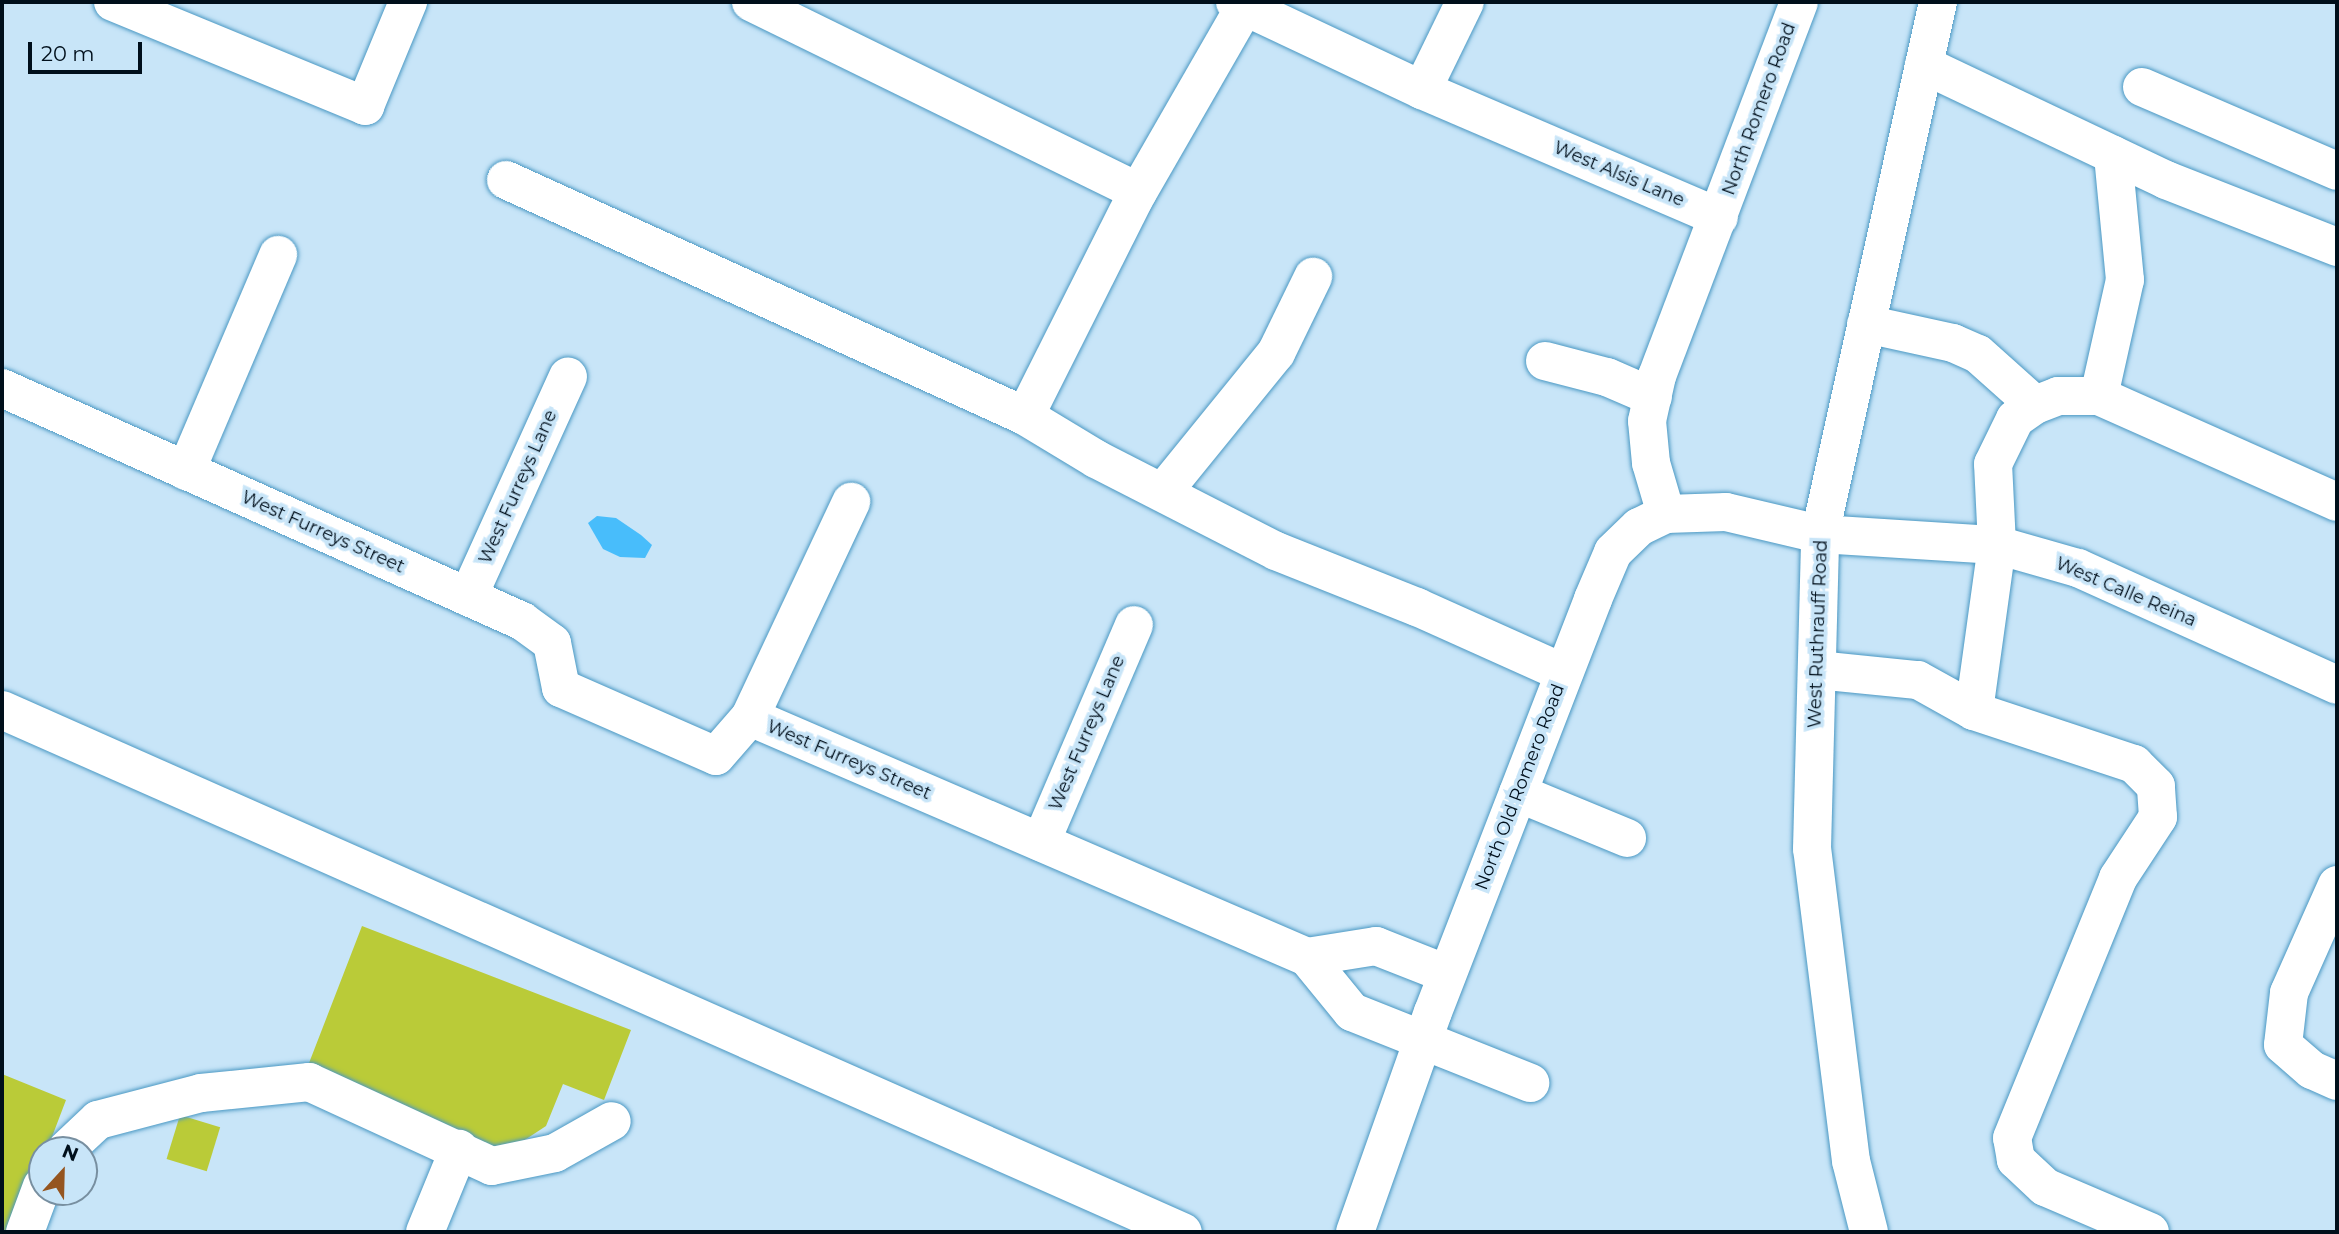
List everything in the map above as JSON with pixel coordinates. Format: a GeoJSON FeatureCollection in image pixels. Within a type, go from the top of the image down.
{"type":"FeatureCollection","features":[{"type":"Feature","properties":{"kind":"street"},"geometry":{"type":"LineString","coordinates":[[114,2],[365,106],[408,2]]}},
{"type":"Feature","properties":{"kind":"street"},"geometry":{"type":"LineString","coordinates":[[751,2],[1138,192]]}},
{"type":"Feature","properties":{"kind":"street"},"geometry":{"type":"LineString","coordinates":[[1422,90],[1465,2]]}},
{"type":"Feature","properties":{"kind":"street","name":"North Romero Road"},"geometry":{"type":"LineString","coordinates":[[1719,217],[1799,2]]}},
{"type":"Feature","properties":{"kind":"street","name":"West Ruthrauff Road"},"geometry":{"type":"LineString","coordinates":[[1869,1232],[1851,1161],[1812,849],[1821,534],[1938,2]]}},
{"type":"Feature","properties":{"kind":"street"},"geometry":{"type":"LineString","coordinates":[[1025,416],[1138,192],[1240,4]]}},
{"type":"Feature","properties":{"kind":"street","name":"West Alsis Lane"},"geometry":{"type":"LineString","coordinates":[[1240,4],[1422,90],[1719,217]]}},
{"type":"Feature","properties":{"kind":"street"},"geometry":{"type":"LineString","coordinates":[[1924,65],[2113,155],[2337,247]]}},
{"type":"Feature","properties":{"kind":"street"},"geometry":{"type":"LineString","coordinates":[[2142,87],[2337,171]]}},
{"type":"Feature","properties":{"kind":"street"},"geometry":{"type":"LineString","coordinates":[[2099,396],[2125,281],[2113,155]]}},
{"type":"Feature","properties":{"kind":"street"},"geometry":{"type":"LineString","coordinates":[[506,180],[1025,416],[1276,551],[1417,607],[1564,673]]}},
{"type":"Feature","properties":{"kind":"street"},"geometry":{"type":"LineString","coordinates":[[1665,514],[1651,463],[1647,421],[1653,397],[1719,217]]}},
{"type":"Feature","properties":{"kind":"street"},"geometry":{"type":"LineString","coordinates":[[186,471],[278,255]]}},
{"type":"Feature","properties":{"kind":"street"},"geometry":{"type":"LineString","coordinates":[[1163,492],[1276,353],[1313,277]]}},
{"type":"Feature","properties":{"kind":"street"},"geometry":{"type":"LineString","coordinates":[[1866,324],[1953,343],[1978,354],[2035,405]]}},
{"type":"Feature","properties":{"kind":"street"},"geometry":{"type":"LineString","coordinates":[[1545,361],[1607,377],[1653,397]]}},
{"type":"Feature","properties":{"kind":"street","name":"West Furreys Lane"},"geometry":{"type":"LineString","coordinates":[[468,597],[568,377]]}},
{"type":"Feature","properties":{"kind":"street","name":"West Furreys Street"},"geometry":{"type":"LineString","coordinates":[[2,388],[522,621],[552,643],[561,688],[716,756],[750,717],[1307,957]]}},
{"type":"Feature","properties":{"kind":"street"},"geometry":{"type":"LineString","coordinates":[[1974,711],[1997,545],[1993,464],[2015,419],[2035,405],[2058,396],[2099,396],[2337,502]]}},
{"type":"Feature","properties":{"kind":"street"},"geometry":{"type":"LineString","coordinates":[[750,717],[850,502]]}},
{"type":"Feature","properties":{"kind":"street","name":"North Old Romero Road"},"geometry":{"type":"LineString","coordinates":[[1355,1232],[1447,974],[1613,552],[1639,527],[1665,514],[1726,512],[1821,534]]}},
{"type":"Feature","properties":{"kind":"street","name":"West Calle Reina"},"geometry":{"type":"LineString","coordinates":[[1821,534],[1997,545],[2078,568],[2337,685]]}},
{"type":"Feature","properties":{"kind":"street","name":"West Furreys Lane"},"geometry":{"type":"LineString","coordinates":[[1041,842],[1134,625]]}},
{"type":"Feature","properties":{"kind":"street"},"geometry":{"type":"LineString","coordinates":[[1817,670],[1918,680],[1974,711],[2134,764],[2156,786],[2158,817],[2118,878],[2012,1138],[2016,1160],[2045,1187],[2150,1232]]}},
{"type":"Feature","properties":{"kind":"street"},"geometry":{"type":"LineString","coordinates":[[2,710],[1183,1232]]}},
{"type":"Feature","properties":{"kind":"street"},"geometry":{"type":"LineString","coordinates":[[1518,793],[1627,838]]}},
{"type":"Feature","properties":{"kind":"street"},"geometry":{"type":"LineString","coordinates":[[2337,885],[2289,993],[2283,1045],[2312,1070],[2337,1081]]}},
{"type":"Feature","properties":{"kind":"street"},"geometry":{"type":"LineString","coordinates":[[1307,957],[1376,946],[1447,974]]}},
{"type":"Feature","properties":{"kind":"street"},"geometry":{"type":"LineString","coordinates":[[1307,957],[1352,1012],[1423,1038],[1530,1083]]}},
{"type":"Feature","properties":{"kind":"street"},"geometry":{"type":"LineString","coordinates":[[80,1136],[98,1119],[201,1093],[309,1082],[492,1166],[555,1153],[612,1121]]}},
{"type":"Feature","properties":{"kind":"street"},"geometry":{"type":"LineString","coordinates":[[425,1232],[459,1149]]}},
{"type":"Feature","properties":{"kind":"street"},"geometry":{"type":"LineString","coordinates":[[25,1232],[35,1206]]}},
{"type":"Feature","properties":{"kind":"green space"},"geometry":{"type":"Polygon","coordinates":[[[362,926],[631,1030],[604,1100],[563,1084],[546,1126],[505,1153],[304,1076],[362,926]]]}},
{"type":"Feature","properties":{"kind":"green space"},"geometry":{"type":"Polygon","coordinates":[[[2,1074],[66,1100],[52,1136],[28,1136],[28,1200],[16,1232],[2,1232],[2,1074]]]}},
{"type":"Feature","properties":{"kind":"green space"},"geometry":{"type":"Polygon","coordinates":[[[180,1115],[220,1127],[207,1171],[167,1159],[180,1115]]]}},
{"type":"Feature","properties":{"kind":"water"},"geometry":{"type":"Polygon","coordinates":[[[597,516],[616,518],[641,535],[652,545],[645,558],[620,557],[603,549],[588,523],[597,516]]]}}]}
